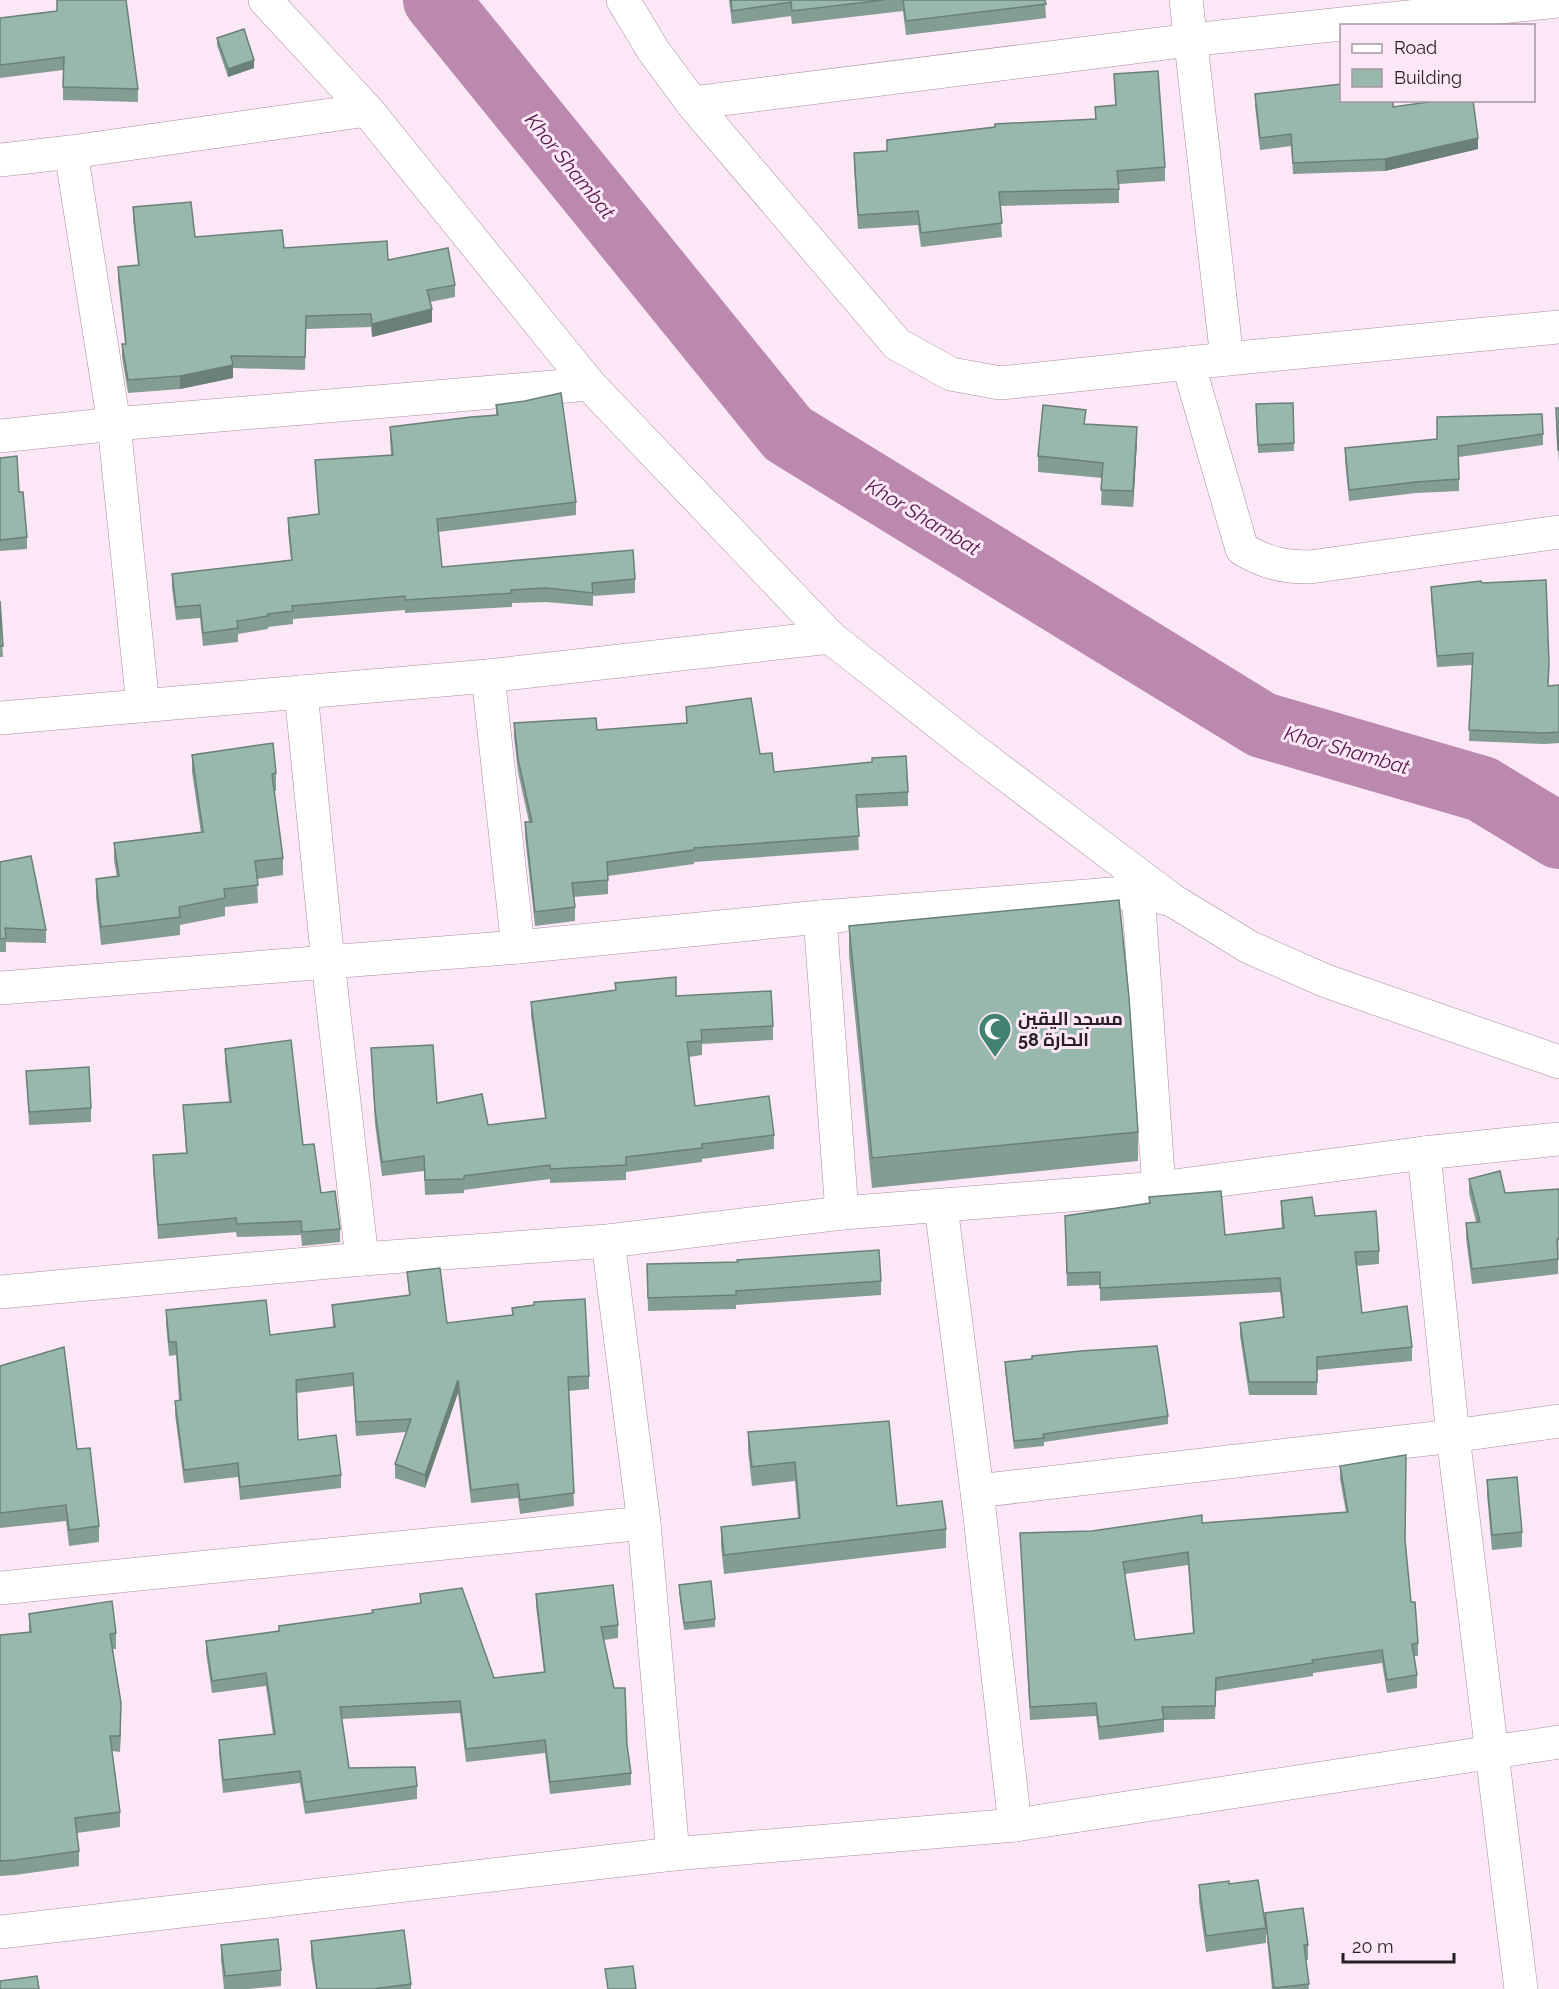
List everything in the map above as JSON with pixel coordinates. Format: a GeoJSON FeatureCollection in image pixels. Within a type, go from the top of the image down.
{"type":"FeatureCollection","features":[{"type":"Feature","properties":{"kind":"street"},"geometry":{"type":"LineString","coordinates":[[265,0],[367,110],[589,384],[830,637],[976,753],[1173,900],[1249,947],[1326,981],[1559,1062]]}},
{"type":"Feature","properties":{"kind":"street"},"geometry":{"type":"LineString","coordinates":[[623,0],[652,50],[692,103],[897,344],[951,374],[1000,383],[1559,327]]}},
{"type":"Feature","properties":{"kind":"street"},"geometry":{"type":"LineString","coordinates":[[1186,0],[1227,359]]}},
{"type":"Feature","properties":{"kind":"street"},"geometry":{"type":"LineString","coordinates":[[1341,24],[1559,1]]}},
{"type":"Feature","properties":{"kind":"street"},"geometry":{"type":"LineString","coordinates":[[692,103],[1190,40],[1340,24]]}},
{"type":"Feature","properties":{"kind":"street"},"geometry":{"type":"LineString","coordinates":[[0,160],[367,110]]}},
{"type":"Feature","properties":{"kind":"street"},"geometry":{"type":"LineString","coordinates":[[71,152],[114,424],[143,706]]}},
{"type":"Feature","properties":{"kind":"street"},"geometry":{"type":"LineString","coordinates":[[1188,363],[1242,549],[1258,559],[1287,567],[1310,567],[1559,532]]}},
{"type":"Feature","properties":{"kind":"street"},"geometry":{"type":"LineString","coordinates":[[0,436],[114,424],[589,384]]}},
{"type":"Feature","properties":{"kind":"street"},"geometry":{"type":"LineString","coordinates":[[0,718],[488,676],[830,637]]}},
{"type":"Feature","properties":{"kind":"street"},"geometry":{"type":"LineString","coordinates":[[488,676],[518,946]]}},
{"type":"Feature","properties":{"kind":"street"},"geometry":{"type":"LineString","coordinates":[[301,692],[328,963],[362,1259]]}},
{"type":"Feature","properties":{"kind":"street"},"geometry":{"type":"LineString","coordinates":[[0,988],[328,963],[820,917],[1138,892],[1173,900]]}},
{"type":"Feature","properties":{"kind":"street"},"geometry":{"type":"LineString","coordinates":[[1138,892],[1159,1188]]}},
{"type":"Feature","properties":{"kind":"street"},"geometry":{"type":"LineString","coordinates":[[820,917],[842,1213]]}},
{"type":"Feature","properties":{"kind":"street"},"geometry":{"type":"LineString","coordinates":[[0,1292],[362,1259],[608,1241],[842,1213],[1159,1188],[1424,1153],[1559,1139]]}},
{"type":"Feature","properties":{"kind":"street"},"geometry":{"type":"LineString","coordinates":[[1424,1153],[1453,1436],[1521,1989]]}},
{"type":"Feature","properties":{"kind":"street"},"geometry":{"type":"LineString","coordinates":[[941,1206],[977,1491],[1015,1825]]}},
{"type":"Feature","properties":{"kind":"street"},"geometry":{"type":"LineString","coordinates":[[608,1241],[644,1523],[673,1854]]}},
{"type":"Feature","properties":{"kind":"street"},"geometry":{"type":"LineString","coordinates":[[977,1491],[1453,1436],[1559,1421]]}},
{"type":"Feature","properties":{"kind":"street"},"geometry":{"type":"LineString","coordinates":[[0,1588],[644,1523]]}},
{"type":"Feature","properties":{"kind":"street"},"geometry":{"type":"LineString","coordinates":[[0,1932],[673,1854],[1015,1825],[1559,1742]]}},
{"type":"Feature","properties":{"kind":"building"},"geometry":{"type":"Polygon","coordinates":[[[57,0],[126,0],[138,89],[63,87],[64,57],[0,65],[0,18],[57,11],[57,0]]]}},
{"type":"Feature","properties":{"kind":"building"},"geometry":{"type":"Polygon","coordinates":[[[731,0],[884,0],[792,11],[791,2],[732,11],[731,0]]]}},
{"type":"Feature","properties":{"kind":"building"},"geometry":{"type":"Polygon","coordinates":[[[903,0],[1045,0],[1046,4],[906,21],[903,0]]]}},
{"type":"Feature","properties":{"kind":"building"},"geometry":{"type":"Polygon","coordinates":[[[244,29],[254,60],[228,69],[217,38],[244,29]]]}},
{"type":"Feature","properties":{"kind":"building"},"geometry":{"type":"Polygon","coordinates":[[[1158,71],[1165,167],[1117,171],[1119,189],[999,192],[1002,223],[921,233],[918,211],[858,215],[854,153],[887,151],[887,140],[995,127],[995,124],[1096,119],[1095,107],[1116,105],[1114,74],[1158,71]]]}},
{"type":"Feature","properties":{"kind":"building"},"geometry":{"type":"Polygon","coordinates":[[[1340,84],[1340,102],[1393,102],[1393,107],[1429,102],[1473,102],[1478,138],[1385,159],[1293,163],[1291,134],[1260,138],[1255,94],[1340,84]]]}},
{"type":"Feature","properties":{"kind":"building"},"geometry":{"type":"Polygon","coordinates":[[[191,202],[195,237],[282,230],[284,248],[387,241],[388,260],[448,248],[455,285],[427,290],[432,309],[372,324],[371,314],[306,316],[305,357],[231,356],[233,365],[180,376],[128,380],[122,344],[126,344],[118,267],[139,265],[133,207],[191,202]]]}},
{"type":"Feature","properties":{"kind":"building"},"geometry":{"type":"Polygon","coordinates":[[[561,393],[576,502],[437,519],[442,567],[633,550],[635,579],[592,583],[593,593],[546,588],[511,590],[512,593],[405,600],[405,596],[292,606],[293,611],[237,621],[238,628],[203,633],[200,605],[176,607],[172,574],[292,560],[288,518],[319,514],[315,460],[393,455],[390,427],[498,415],[496,405],[561,393]]]}},
{"type":"Feature","properties":{"kind":"building"},"geometry":{"type":"Polygon","coordinates":[[[1293,403],[1294,443],[1258,445],[1256,404],[1293,403]]]}},
{"type":"Feature","properties":{"kind":"building"},"geometry":{"type":"Polygon","coordinates":[[[1043,405],[1086,410],[1084,424],[1137,427],[1133,491],[1101,490],[1103,463],[1038,456],[1043,405]]]}},
{"type":"Feature","properties":{"kind":"building"},"geometry":{"type":"Polygon","coordinates":[[[1556,408],[1559,408],[1559,450],[1558,450],[1556,408]]]}},
{"type":"Feature","properties":{"kind":"building"},"geometry":{"type":"Polygon","coordinates":[[[1542,414],[1543,434],[1458,446],[1459,479],[1349,490],[1345,448],[1437,439],[1437,417],[1542,414]]]}},
{"type":"Feature","properties":{"kind":"building"},"geometry":{"type":"Polygon","coordinates":[[[17,456],[19,492],[23,492],[27,537],[0,540],[0,458],[17,456]]]}},
{"type":"Feature","properties":{"kind":"building"},"geometry":{"type":"Polygon","coordinates":[[[1546,580],[1548,686],[1559,685],[1559,732],[1469,730],[1473,653],[1437,656],[1431,587],[1481,581],[1482,583],[1546,580]]]}},
{"type":"Feature","properties":{"kind":"building"},"geometry":{"type":"Polygon","coordinates":[[[0,601],[3,646],[0,646],[0,601]]]}},
{"type":"Feature","properties":{"kind":"building"},"geometry":{"type":"Polygon","coordinates":[[[751,698],[760,754],[772,753],[774,772],[872,762],[872,758],[906,756],[908,792],[856,795],[859,836],[694,848],[694,850],[607,862],[608,880],[572,883],[575,907],[535,912],[525,822],[532,822],[518,759],[514,723],[596,718],[597,730],[687,723],[686,707],[751,698]]]}},
{"type":"Feature","properties":{"kind":"building"},"geometry":{"type":"Polygon","coordinates":[[[273,743],[276,773],[272,774],[283,858],[255,861],[258,885],[224,889],[225,898],[179,907],[180,917],[101,927],[96,879],[119,876],[114,843],[203,832],[192,755],[273,743]]]}},
{"type":"Feature","properties":{"kind":"building"},"geometry":{"type":"Polygon","coordinates":[[[31,856],[46,930],[5,928],[6,938],[0,939],[0,862],[31,856]]]}},
{"type":"Feature","properties":{"kind":"building","name":"مسجد اليقين الحارة 58"},"geometry":{"type":"Polygon","coordinates":[[[1119,900],[1129,997],[1138,1132],[872,1158],[849,926],[1119,900]]]}},
{"type":"Feature","properties":{"kind":"building"},"geometry":{"type":"Polygon","coordinates":[[[676,977],[676,996],[771,991],[773,1026],[701,1030],[702,1041],[687,1042],[695,1106],[769,1096],[774,1135],[702,1144],[702,1148],[626,1157],[626,1165],[550,1169],[550,1165],[464,1176],[464,1179],[425,1180],[424,1156],[382,1162],[375,1110],[371,1048],[433,1045],[437,1103],[482,1094],[488,1125],[546,1118],[531,1002],[616,990],[615,983],[676,977]]]}},
{"type":"Feature","properties":{"kind":"building"},"geometry":{"type":"Polygon","coordinates":[[[291,1040],[303,1145],[314,1144],[321,1193],[335,1191],[340,1229],[302,1232],[301,1221],[237,1224],[236,1218],[158,1225],[153,1155],[187,1153],[183,1105],[231,1102],[225,1049],[291,1040]]]}},
{"type":"Feature","properties":{"kind":"building"},"geometry":{"type":"Polygon","coordinates":[[[89,1067],[91,1108],[29,1112],[26,1071],[89,1067]]]}},
{"type":"Feature","properties":{"kind":"building"},"geometry":{"type":"Polygon","coordinates":[[[1500,1171],[1505,1193],[1559,1189],[1558,1259],[1472,1269],[1466,1223],[1480,1222],[1469,1179],[1500,1171]]]}},
{"type":"Feature","properties":{"kind":"building"},"geometry":{"type":"Polygon","coordinates":[[[1221,1191],[1225,1235],[1284,1228],[1281,1201],[1312,1197],[1315,1216],[1376,1211],[1379,1251],[1355,1252],[1362,1313],[1407,1306],[1412,1347],[1317,1357],[1317,1382],[1249,1382],[1240,1323],[1284,1317],[1280,1278],[1100,1288],[1100,1272],[1067,1273],[1065,1216],[1150,1203],[1149,1197],[1221,1191]]]}},
{"type":"Feature","properties":{"kind":"building"},"geometry":{"type":"Polygon","coordinates":[[[879,1250],[881,1281],[736,1291],[736,1295],[648,1298],[647,1264],[738,1262],[737,1260],[879,1250]]]}},
{"type":"Feature","properties":{"kind":"building"},"geometry":{"type":"Polygon","coordinates":[[[440,1268],[447,1323],[513,1315],[512,1308],[534,1305],[534,1302],[585,1299],[589,1376],[568,1377],[574,1493],[520,1500],[518,1484],[471,1490],[458,1380],[425,1475],[395,1464],[411,1419],[356,1422],[353,1373],[296,1380],[298,1440],[336,1435],[341,1475],[240,1487],[238,1463],[184,1470],[175,1401],[181,1400],[176,1342],[169,1342],[166,1310],[266,1300],[270,1335],[335,1327],[332,1305],[410,1295],[407,1272],[440,1268]]]}},
{"type":"Feature","properties":{"kind":"building"},"geometry":{"type":"Polygon","coordinates":[[[1157,1346],[1168,1416],[1043,1434],[1044,1438],[1014,1441],[1005,1362],[1032,1359],[1032,1356],[1157,1346]]]}},
{"type":"Feature","properties":{"kind":"building"},"geometry":{"type":"Polygon","coordinates":[[[64,1347],[77,1449],[90,1448],[99,1526],[69,1530],[66,1505],[0,1513],[0,1366],[64,1347]]]}},
{"type":"Feature","properties":{"kind":"building"},"geometry":{"type":"Polygon","coordinates":[[[889,1421],[897,1506],[942,1501],[946,1529],[724,1555],[721,1527],[800,1518],[795,1462],[752,1467],[748,1432],[889,1421]]]}},
{"type":"Feature","properties":{"kind":"building"},"geometry":{"type":"Polygon","coordinates":[[[1406,1455],[1405,1540],[1411,1602],[1415,1602],[1418,1643],[1412,1644],[1417,1675],[1387,1680],[1382,1650],[1216,1678],[1215,1706],[1162,1707],[1164,1719],[1099,1727],[1096,1703],[1030,1707],[1020,1533],[1092,1531],[1202,1515],[1202,1523],[1348,1512],[1340,1466],[1406,1455]],[[1188,1552],[1123,1562],[1135,1640],[1194,1633],[1188,1552]]]}},
{"type":"Feature","properties":{"kind":"building"},"geometry":{"type":"Polygon","coordinates":[[[1517,1477],[1522,1532],[1492,1535],[1487,1480],[1517,1477]]]}},
{"type":"Feature","properties":{"kind":"building"},"geometry":{"type":"Polygon","coordinates":[[[711,1581],[715,1619],[684,1623],[679,1585],[711,1581]]]}},
{"type":"Feature","properties":{"kind":"building"},"geometry":{"type":"Polygon","coordinates":[[[613,1585],[618,1625],[601,1627],[614,1688],[625,1688],[627,1745],[631,1773],[550,1782],[545,1740],[466,1749],[460,1701],[340,1707],[349,1768],[415,1767],[417,1786],[305,1802],[300,1771],[223,1780],[219,1740],[275,1734],[266,1673],[212,1681],[206,1641],[279,1631],[279,1626],[373,1613],[372,1610],[421,1603],[420,1594],[462,1588],[494,1678],[545,1672],[536,1594],[613,1585]]]}},
{"type":"Feature","properties":{"kind":"building"},"geometry":{"type":"Polygon","coordinates":[[[112,1601],[116,1633],[110,1634],[121,1703],[120,1736],[110,1736],[120,1812],[75,1818],[79,1851],[0,1861],[0,1635],[31,1632],[29,1614],[112,1601]]]}},
{"type":"Feature","properties":{"kind":"building"},"geometry":{"type":"Polygon","coordinates":[[[1258,1880],[1266,1928],[1206,1936],[1199,1885],[1258,1880]]]}},
{"type":"Feature","properties":{"kind":"building"},"geometry":{"type":"Polygon","coordinates":[[[1303,1908],[1308,1945],[1304,1945],[1309,1984],[1274,1988],[1265,1913],[1303,1908]]]}},
{"type":"Feature","properties":{"kind":"building"},"geometry":{"type":"Polygon","coordinates":[[[404,1930],[411,1984],[373,1989],[317,1989],[311,1941],[404,1930]]]}},
{"type":"Feature","properties":{"kind":"building"},"geometry":{"type":"Polygon","coordinates":[[[278,1939],[281,1970],[225,1976],[221,1945],[278,1939]]]}},
{"type":"Feature","properties":{"kind":"building"},"geometry":{"type":"Polygon","coordinates":[[[633,1966],[636,1989],[608,1989],[605,1969],[633,1966]]]}},
{"type":"Feature","properties":{"kind":"building"},"geometry":{"type":"Polygon","coordinates":[[[37,1976],[39,1989],[0,1989],[0,1981],[37,1976]]]}},
{"type":"Feature","properties":{"kind":"waterway","name":"Khor Shambat"},"geometry":{"type":"LineString","coordinates":[[436,0],[788,434],[1262,725],[1482,789],[1559,836]]}},
{"type":"Feature","properties":{"kind":"place","name":"مسجد اليقين الحارة 58"},"geometry":{"type":"Point","coordinates":[995,1058]}}]}
